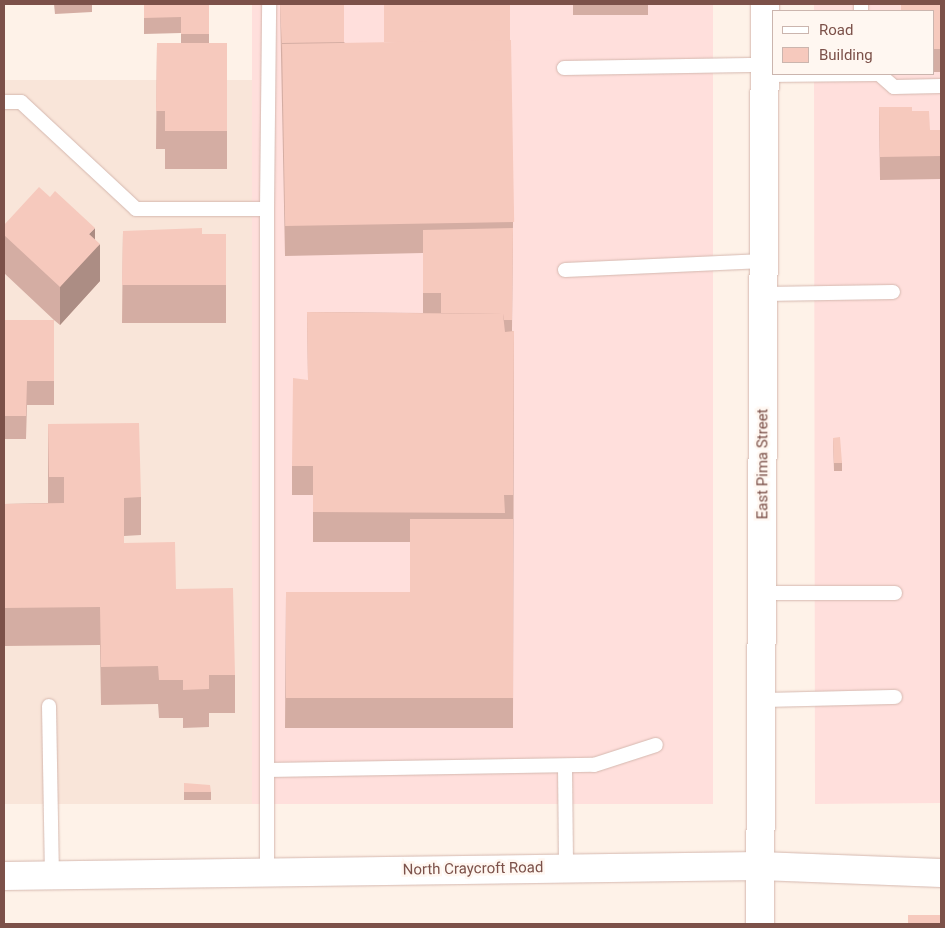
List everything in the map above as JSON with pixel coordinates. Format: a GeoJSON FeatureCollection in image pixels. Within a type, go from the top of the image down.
{"type":"FeatureCollection","features":[{"type":"Feature","properties":{"kind":"main road","name":"East Pima Street"},"geometry":{"type":"LineString","coordinates":[[760,924],[765,4]]}},
{"type":"Feature","properties":{"kind":"main road","name":"North Craycroft Road"},"geometry":{"type":"LineString","coordinates":[[4,876],[760,866],[941,873]]}},
{"type":"Feature","properties":{"kind":"lane"},"geometry":{"type":"LineString","coordinates":[[267,872],[267,209],[269,4]]}},
{"type":"Feature","properties":{"kind":"lane"},"geometry":{"type":"LineString","coordinates":[[564,68],[772,70]]}},
{"type":"Feature","properties":{"kind":"lane"},"geometry":{"type":"LineString","coordinates":[[880,75],[894,87],[941,86]]}},
{"type":"Feature","properties":{"kind":"lane"},"geometry":{"type":"LineString","coordinates":[[4,102],[20,102],[136,209],[267,209]]}},
{"type":"Feature","properties":{"kind":"lane"},"geometry":{"type":"LineString","coordinates":[[565,270],[764,262]]}},
{"type":"Feature","properties":{"kind":"lane"},"geometry":{"type":"LineString","coordinates":[[764,294],[893,292]]}},
{"type":"Feature","properties":{"kind":"lane"},"geometry":{"type":"LineString","coordinates":[[762,594],[895,593]]}},
{"type":"Feature","properties":{"kind":"lane"},"geometry":{"type":"LineString","coordinates":[[761,700],[895,697]]}},
{"type":"Feature","properties":{"kind":"lane"},"geometry":{"type":"LineString","coordinates":[[49,706],[52,875]]}},
{"type":"Feature","properties":{"kind":"lane"},"geometry":{"type":"LineString","coordinates":[[267,770],[594,765],[656,745]]}},
{"type":"Feature","properties":{"kind":"lane"},"geometry":{"type":"LineString","coordinates":[[565,766],[566,868]]}},
{"type":"Feature","properties":{"kind":"shaded area"},"geometry":{"type":"Polygon","coordinates":[[[252,4],[713,4],[713,804],[252,804],[252,4]]]}},
{"type":"Feature","properties":{"kind":"shaded area"},"geometry":{"type":"Polygon","coordinates":[[[814,4],[941,4],[941,803],[815,804],[814,75],[935,75],[935,10],[814,10],[814,4]]]}},
{"type":"Feature","properties":{"kind":"shaded area"},"geometry":{"type":"Polygon","coordinates":[[[4,80],[252,80],[252,804],[4,804],[4,80]]]}},
{"type":"Feature","properties":{"kind":"building"},"geometry":{"type":"Polygon","coordinates":[[[144,4],[209,4],[209,34],[181,34],[181,17],[144,18],[144,4]]]}},
{"type":"Feature","properties":{"kind":"building"},"geometry":{"type":"Polygon","coordinates":[[[280,4],[344,4],[344,42],[282,43],[282,49],[280,4]]]}},
{"type":"Feature","properties":{"kind":"building"},"geometry":{"type":"Polygon","coordinates":[[[384,4],[510,4],[510,42],[384,42],[384,4]]]}},
{"type":"Feature","properties":{"kind":"building"},"geometry":{"type":"Polygon","coordinates":[[[901,4],[941,4],[941,49],[935,49],[935,10],[901,10],[901,4]]]}},
{"type":"Feature","properties":{"kind":"building"},"geometry":{"type":"Polygon","coordinates":[[[511,40],[514,222],[285,226],[282,44],[511,40]]]}},
{"type":"Feature","properties":{"kind":"building"},"geometry":{"type":"Polygon","coordinates":[[[157,43],[227,43],[227,131],[165,131],[165,111],[156,111],[157,43]]]}},
{"type":"Feature","properties":{"kind":"building"},"geometry":{"type":"Polygon","coordinates":[[[879,107],[912,107],[912,111],[929,111],[930,130],[941,130],[941,156],[880,157],[879,107]]]}},
{"type":"Feature","properties":{"kind":"building"},"geometry":{"type":"Polygon","coordinates":[[[39,187],[50,197],[55,191],[95,228],[89,234],[100,244],[60,287],[4,235],[4,225],[39,187]]]}},
{"type":"Feature","properties":{"kind":"building"},"geometry":{"type":"Polygon","coordinates":[[[202,228],[202,234],[226,234],[226,285],[122,285],[123,231],[202,228]]]}},
{"type":"Feature","properties":{"kind":"building"},"geometry":{"type":"Polygon","coordinates":[[[513,228],[512,320],[504,320],[503,314],[441,313],[441,293],[423,293],[423,230],[513,228]]]}},
{"type":"Feature","properties":{"kind":"building"},"geometry":{"type":"Polygon","coordinates":[[[307,312],[503,314],[505,332],[514,331],[513,495],[504,495],[505,513],[313,512],[313,466],[292,466],[293,378],[308,380],[307,312]]]}},
{"type":"Feature","properties":{"kind":"building"},"geometry":{"type":"Polygon","coordinates":[[[4,320],[54,320],[54,381],[27,381],[26,416],[4,416],[4,320]]]}},
{"type":"Feature","properties":{"kind":"building"},"geometry":{"type":"Polygon","coordinates":[[[139,423],[141,497],[124,498],[124,543],[175,542],[176,589],[233,588],[235,675],[209,675],[209,689],[183,690],[183,680],[159,680],[158,666],[101,667],[100,607],[4,608],[4,504],[64,503],[64,477],[49,477],[48,424],[139,423]]]}},
{"type":"Feature","properties":{"kind":"building"},"geometry":{"type":"Polygon","coordinates":[[[840,437],[842,463],[834,463],[833,438],[840,437]]]}},
{"type":"Feature","properties":{"kind":"building"},"geometry":{"type":"Polygon","coordinates":[[[410,519],[513,519],[513,592],[410,592],[410,519]]]}},
{"type":"Feature","properties":{"kind":"building"},"geometry":{"type":"Polygon","coordinates":[[[286,592],[513,592],[513,698],[286,698],[286,592]]]}},
{"type":"Feature","properties":{"kind":"building"},"geometry":{"type":"Polygon","coordinates":[[[184,783],[210,785],[211,792],[184,792],[184,783]]]}},
{"type":"Feature","properties":{"kind":"building"},"geometry":{"type":"Polygon","coordinates":[[[908,915],[941,915],[941,924],[908,924],[908,915]]]}}]}
